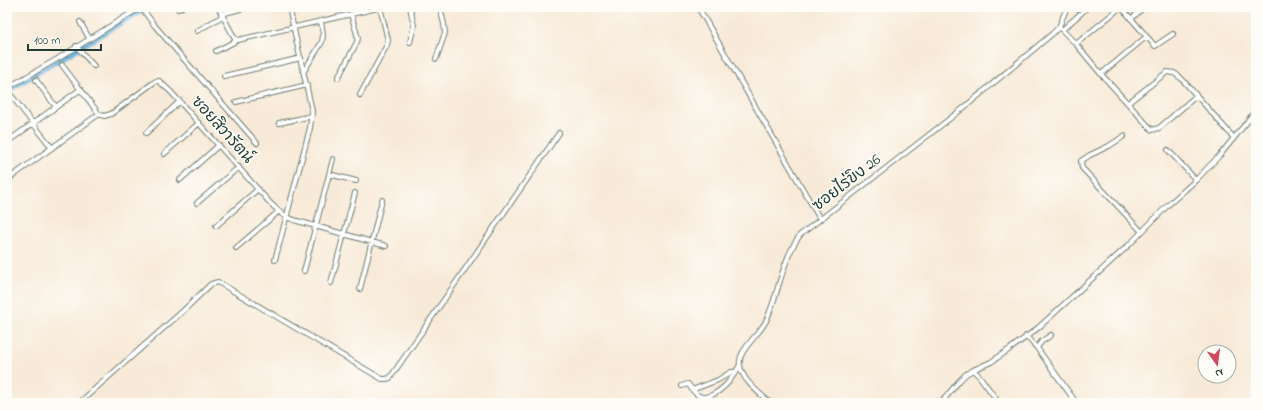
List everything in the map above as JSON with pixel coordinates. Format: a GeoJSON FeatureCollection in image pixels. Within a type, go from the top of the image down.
{"type":"FeatureCollection","features":[{"type":"Feature","properties":{"kind":"street"},"geometry":{"type":"LineString","coordinates":[[7,88],[78,48],[89,38],[141,7],[165,38],[257,143]]}},
{"type":"Feature","properties":{"kind":"street"},"geometry":{"type":"LineString","coordinates":[[218,7],[235,39],[238,40]]}},
{"type":"Feature","properties":{"kind":"street"},"geometry":{"type":"LineString","coordinates":[[196,31],[222,15],[248,7]]}},
{"type":"Feature","properties":{"kind":"street"},"geometry":{"type":"LineString","coordinates":[[275,260],[312,116],[312,106],[289,7]]}},
{"type":"Feature","properties":{"kind":"street"},"geometry":{"type":"LineString","coordinates":[[216,52],[238,40],[381,7],[388,40],[387,45],[360,95]]}},
{"type":"Feature","properties":{"kind":"street"},"geometry":{"type":"LineString","coordinates":[[410,7],[414,26],[410,42]]}},
{"type":"Feature","properties":{"kind":"street"},"geometry":{"type":"LineString","coordinates":[[436,58],[445,33],[440,7]]}},
{"type":"Feature","properties":{"kind":"street"},"geometry":{"type":"LineString","coordinates":[[698,7],[820,218]]}},
{"type":"Feature","properties":{"kind":"street"},"geometry":{"type":"LineString","coordinates":[[1066,7],[1060,28],[1152,130],[1159,128],[1196,96]]}},
{"type":"Feature","properties":{"kind":"street","name":"ซอยไร่ขิง 26"},"geometry":{"type":"LineString","coordinates":[[692,390],[702,397],[708,397],[724,387],[731,380],[740,365],[741,355],[766,321],[788,256],[800,235],[966,106],[1052,34],[1088,7]]}},
{"type":"Feature","properties":{"kind":"street"},"geometry":{"type":"LineString","coordinates":[[1076,44],[1121,7],[1155,46],[1173,34]]}},
{"type":"Feature","properties":{"kind":"street"},"geometry":{"type":"LineString","coordinates":[[1131,19],[1144,7]]}},
{"type":"Feature","properties":{"kind":"street"},"geometry":{"type":"LineString","coordinates":[[338,78],[358,38],[351,14]]}},
{"type":"Feature","properties":{"kind":"street"},"geometry":{"type":"LineString","coordinates":[[304,71],[322,42],[323,34],[321,21]]}},
{"type":"Feature","properties":{"kind":"street"},"geometry":{"type":"LineString","coordinates":[[80,22],[89,38]]}},
{"type":"Feature","properties":{"kind":"street"},"geometry":{"type":"LineString","coordinates":[[1101,74],[1146,37]]}},
{"type":"Feature","properties":{"kind":"street"},"geometry":{"type":"LineString","coordinates":[[78,48],[94,66]]}},
{"type":"Feature","properties":{"kind":"street"},"geometry":{"type":"LineString","coordinates":[[224,76],[300,58]]}},
{"type":"Feature","properties":{"kind":"street"},"geometry":{"type":"LineString","coordinates":[[7,180],[99,114],[62,64]]}},
{"type":"Feature","properties":{"kind":"street"},"geometry":{"type":"LineString","coordinates":[[1128,103],[1167,72],[1174,73],[1181,78],[1234,138]]}},
{"type":"Feature","properties":{"kind":"street"},"geometry":{"type":"LineString","coordinates":[[36,80],[56,107]]}},
{"type":"Feature","properties":{"kind":"street","name":"ซอยสิวารัตน์"},"geometry":{"type":"LineString","coordinates":[[99,114],[104,116],[111,114],[156,81],[159,81],[163,83],[278,212],[286,217],[386,246]]}},
{"type":"Feature","properties":{"kind":"street"},"geometry":{"type":"LineString","coordinates":[[236,102],[307,85]]}},
{"type":"Feature","properties":{"kind":"street"},"geometry":{"type":"LineString","coordinates":[[8,140],[33,124],[81,89]]}},
{"type":"Feature","properties":{"kind":"street"},"geometry":{"type":"LineString","coordinates":[[11,95],[52,148]]}},
{"type":"Feature","properties":{"kind":"street"},"geometry":{"type":"LineString","coordinates":[[146,133],[180,102]]}},
{"type":"Feature","properties":{"kind":"street"},"geometry":{"type":"LineString","coordinates":[[941,403],[960,380],[991,362],[1028,337],[1131,243],[1168,205],[1196,180],[1234,138],[1256,109]]}},
{"type":"Feature","properties":{"kind":"street"},"geometry":{"type":"LineString","coordinates":[[278,123],[312,116]]}},
{"type":"Feature","properties":{"kind":"street"},"geometry":{"type":"LineString","coordinates":[[164,154],[199,123]]}},
{"type":"Feature","properties":{"kind":"street"},"geometry":{"type":"LineString","coordinates":[[79,403],[215,282],[218,282],[382,379],[390,378],[559,133]]}},
{"type":"Feature","properties":{"kind":"street"},"geometry":{"type":"LineString","coordinates":[[1124,136],[1109,146],[1085,158],[1081,161],[1081,164],[1082,168],[1142,232]]}},
{"type":"Feature","properties":{"kind":"street"},"geometry":{"type":"LineString","coordinates":[[180,180],[219,145]]}},
{"type":"Feature","properties":{"kind":"street"},"geometry":{"type":"LineString","coordinates":[[1168,150],[1196,180]]}},
{"type":"Feature","properties":{"kind":"street"},"geometry":{"type":"LineString","coordinates":[[304,271],[333,159]]}},
{"type":"Feature","properties":{"kind":"street"},"geometry":{"type":"LineString","coordinates":[[197,203],[239,167]]}},
{"type":"Feature","properties":{"kind":"street"},"geometry":{"type":"LineString","coordinates":[[329,174],[356,181]]}},
{"type":"Feature","properties":{"kind":"street"},"geometry":{"type":"LineString","coordinates":[[216,226],[258,189]]}},
{"type":"Feature","properties":{"kind":"street"},"geometry":{"type":"LineString","coordinates":[[331,283],[355,193]]}},
{"type":"Feature","properties":{"kind":"street"},"geometry":{"type":"LineString","coordinates":[[360,289],[382,200]]}},
{"type":"Feature","properties":{"kind":"street"},"geometry":{"type":"LineString","coordinates":[[236,248],[278,212]]}},
{"type":"Feature","properties":{"kind":"street"},"geometry":{"type":"LineString","coordinates":[[1036,347],[1051,335]]}},
{"type":"Feature","properties":{"kind":"street"},"geometry":{"type":"LineString","coordinates":[[1028,337],[1075,401]]}},
{"type":"Feature","properties":{"kind":"street"},"geometry":{"type":"LineString","coordinates":[[740,365],[742,372],[750,383],[770,403]]}},
{"type":"Feature","properties":{"kind":"street"},"geometry":{"type":"LineString","coordinates":[[974,371],[999,403]]}},
{"type":"Feature","properties":{"kind":"street"},"geometry":{"type":"LineString","coordinates":[[682,386],[688,384],[692,390],[718,380],[731,372],[736,372]]}},
{"type":"Feature","properties":{"kind":"waterway"},"geometry":{"type":"LineString","coordinates":[[7,91],[147,7]]}}]}
